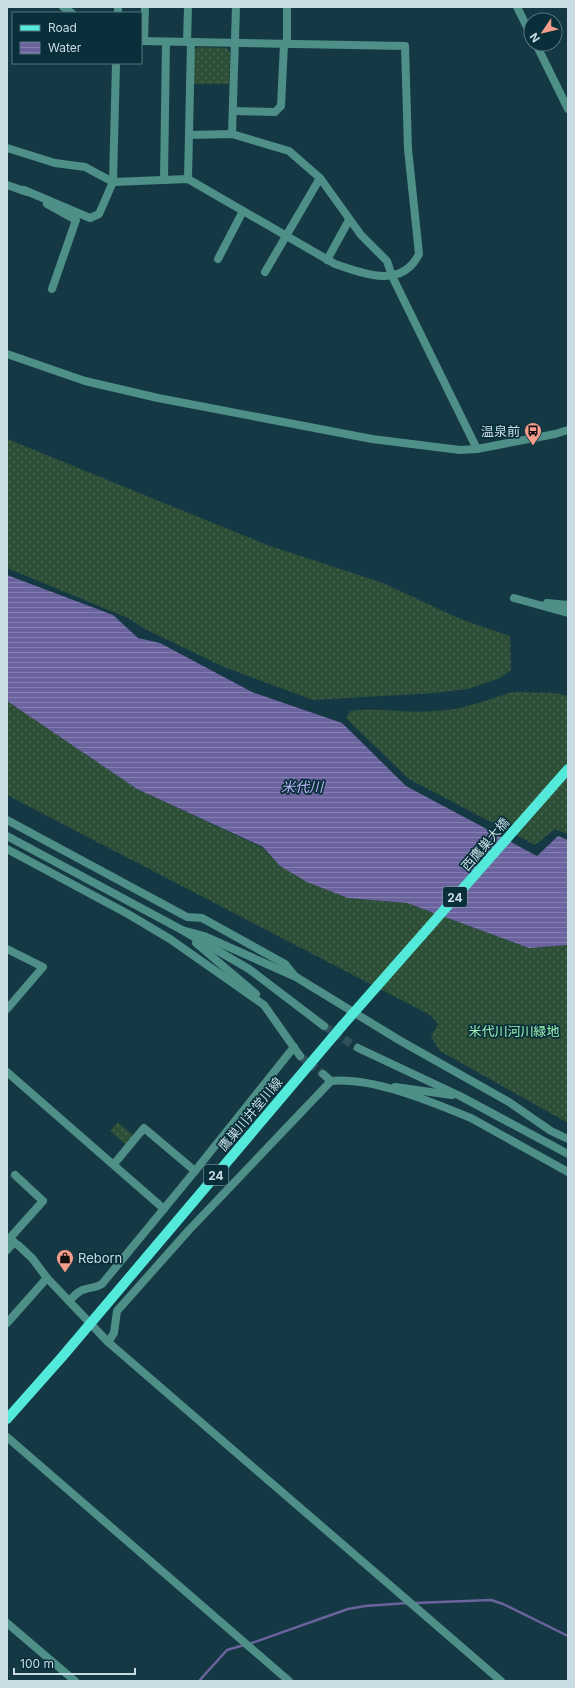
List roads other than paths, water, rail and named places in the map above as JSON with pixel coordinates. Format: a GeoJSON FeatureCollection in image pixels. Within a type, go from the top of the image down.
{"type":"FeatureCollection","features":[{"type":"Feature","properties":{"kind":"main road","name":"西鷹巣大橋"},"geometry":{"type":"LineString","coordinates":[[342,1026],[568,769]]}},
{"type":"Feature","properties":{"kind":"main road","name":"鷹巣川井堂川線"},"geometry":{"type":"LineString","coordinates":[[7,1419],[342,1026]]}},
{"type":"Feature","properties":{"kind":"street"},"geometry":{"type":"LineString","coordinates":[[7,148],[55,163],[85,167],[113,182],[188,180],[327,260],[350,269],[381,277],[392,276],[412,266],[419,254],[408,149],[406,46],[142,41],[145,7]]}},
{"type":"Feature","properties":{"kind":"street"},"geometry":{"type":"LineString","coordinates":[[188,7],[188,180]]}},
{"type":"Feature","properties":{"kind":"street"},"geometry":{"type":"LineString","coordinates":[[232,134],[236,7]]}},
{"type":"Feature","properties":{"kind":"street"},"geometry":{"type":"LineString","coordinates":[[233,111],[275,112],[281,106],[287,7]]}},
{"type":"Feature","properties":{"kind":"street"},"geometry":{"type":"LineString","coordinates":[[517,7],[523,19]]}},
{"type":"Feature","properties":{"kind":"street"},"geometry":{"type":"LineString","coordinates":[[164,180],[166,42]]}},
{"type":"Feature","properties":{"kind":"street"},"geometry":{"type":"LineString","coordinates":[[540,52],[568,109]]}},
{"type":"Feature","properties":{"kind":"street"},"geometry":{"type":"LineString","coordinates":[[7,185],[24,190],[90,218],[99,214],[113,182],[116,64]]}},
{"type":"Feature","properties":{"kind":"street"},"geometry":{"type":"LineString","coordinates":[[189,135],[232,134],[289,151],[320,178],[361,235],[387,261],[392,276],[477,449]]}},
{"type":"Feature","properties":{"kind":"street"},"geometry":{"type":"LineString","coordinates":[[265,272],[320,178]]}},
{"type":"Feature","properties":{"kind":"street"},"geometry":{"type":"LineString","coordinates":[[24,190],[76,220],[52,289]]}},
{"type":"Feature","properties":{"kind":"street"},"geometry":{"type":"LineString","coordinates":[[218,259],[243,211]]}},
{"type":"Feature","properties":{"kind":"street"},"geometry":{"type":"LineString","coordinates":[[327,260],[349,220]]}},
{"type":"Feature","properties":{"kind":"street"},"geometry":{"type":"LineString","coordinates":[[7,354],[85,381],[158,398],[372,439],[460,450],[477,449],[556,434],[568,430]]}},
{"type":"Feature","properties":{"kind":"street"},"geometry":{"type":"LineString","coordinates":[[568,605],[542,603],[514,598],[568,613]]}},
{"type":"Feature","properties":{"kind":"street"},"geometry":{"type":"LineString","coordinates":[[7,820],[187,917],[202,918],[284,964],[296,977]]}},
{"type":"Feature","properties":{"kind":"street"},"geometry":{"type":"LineString","coordinates":[[7,836],[182,930],[249,969],[324,1026]]}},
{"type":"Feature","properties":{"kind":"street"},"geometry":{"type":"LineString","coordinates":[[7,849],[164,935],[264,1005]]}},
{"type":"Feature","properties":{"kind":"street"},"geometry":{"type":"LineString","coordinates":[[182,930],[204,936],[296,977],[399,1040],[509,1102],[551,1131],[568,1139]]}},
{"type":"Feature","properties":{"kind":"street"},"geometry":{"type":"LineString","coordinates":[[182,930],[254,992],[300,1056]]}},
{"type":"Feature","properties":{"kind":"street"},"geometry":{"type":"LineString","coordinates":[[7,949],[43,967],[7,1009]]}},
{"type":"Feature","properties":{"kind":"street"},"geometry":{"type":"LineString","coordinates":[[69,1301],[78,1292],[85,1289],[96,1288],[102,1284],[294,1047]]}},
{"type":"Feature","properties":{"kind":"street"},"geometry":{"type":"LineString","coordinates":[[358,1048],[460,1096],[568,1154]]}},
{"type":"Feature","properties":{"kind":"street"},"geometry":{"type":"LineString","coordinates":[[7,1072],[164,1209]]}},
{"type":"Feature","properties":{"kind":"street"},"geometry":{"type":"LineString","coordinates":[[323,1074],[331,1081]]}},
{"type":"Feature","properties":{"kind":"street"},"geometry":{"type":"LineString","coordinates":[[108,1342],[114,1333],[117,1311],[200,1219],[331,1081],[348,1080],[460,1096]]}},
{"type":"Feature","properties":{"kind":"street"},"geometry":{"type":"LineString","coordinates":[[378,1085],[471,1118],[568,1172]]}},
{"type":"Feature","properties":{"kind":"street"},"geometry":{"type":"LineString","coordinates":[[114,1164],[144,1128],[195,1171]]}},
{"type":"Feature","properties":{"kind":"street"},"geometry":{"type":"LineString","coordinates":[[7,1250],[10,1240],[42,1201],[14,1175]]}},
{"type":"Feature","properties":{"kind":"street"},"geometry":{"type":"LineString","coordinates":[[10,1240],[32,1258],[47,1278],[108,1342],[502,1681]]}},
{"type":"Feature","properties":{"kind":"street"},"geometry":{"type":"LineString","coordinates":[[7,1323],[47,1278]]}},
{"type":"Feature","properties":{"kind":"street"},"geometry":{"type":"LineString","coordinates":[[7,1437],[289,1681]]}},
{"type":"Feature","properties":{"kind":"street"},"geometry":{"type":"LineString","coordinates":[[7,1623],[75,1681]]}},
{"type":"Feature","properties":{"kind":"water","name":"米代川"},"geometry":{"type":"Polygon","coordinates":[[[7,575],[113,615],[138,638],[160,643],[252,692],[342,723],[406,786],[537,856],[558,836],[568,840],[568,945],[529,948],[407,903],[348,898],[307,882],[280,866],[263,847],[137,789],[7,701],[7,575]]]}},
{"type":"Feature","properties":{"kind":"waterway"},"geometry":{"type":"LineString","coordinates":[[415,1603],[491,1600],[503,1604],[568,1636]]}},
{"type":"Feature","properties":{"kind":"waterway"},"geometry":{"type":"LineString","coordinates":[[249,1644],[348,1609],[365,1606],[408,1603]]}},
{"type":"Feature","properties":{"kind":"waterway"},"geometry":{"type":"LineString","coordinates":[[199,1681],[227,1650],[244,1645]]}},
{"type":"Feature","properties":{"kind":"tunnel"},"geometry":{"type":"LineString","coordinates":[[324,1026],[358,1048]]}},
{"type":"Feature","properties":{"kind":"tunnel"},"geometry":{"type":"LineString","coordinates":[[300,1056],[323,1074]]}},
{"type":"Feature","properties":{"kind":"place","name":"温泉前"},"geometry":{"type":"Point","coordinates":[533,446]}},
{"type":"Feature","properties":{"kind":"place","name":"Reborn"},"geometry":{"type":"Point","coordinates":[65,1273]}},
{"type":"Feature","properties":{"kind":"park label","name":"米代川河川緑地"},"geometry":{"type":"Point","coordinates":[514,1031]}}]}
